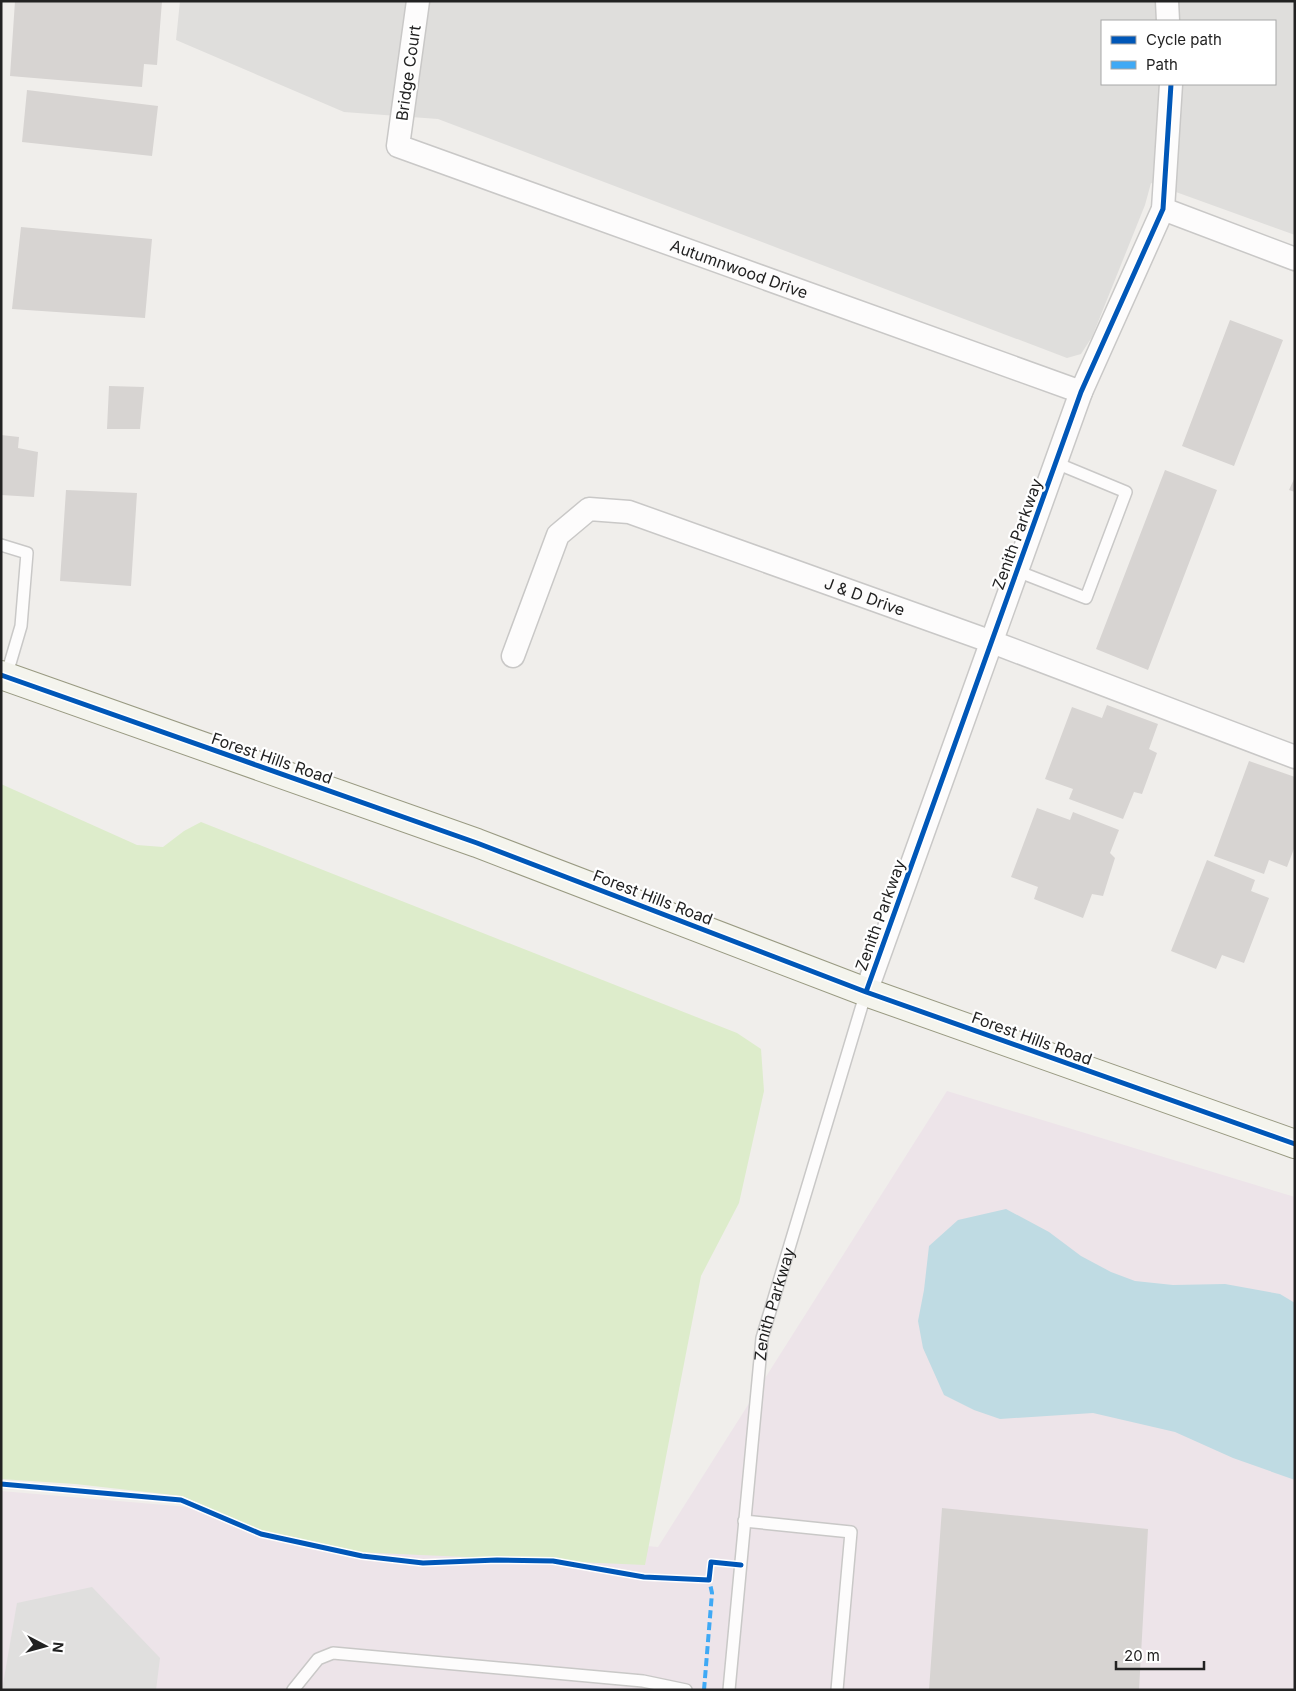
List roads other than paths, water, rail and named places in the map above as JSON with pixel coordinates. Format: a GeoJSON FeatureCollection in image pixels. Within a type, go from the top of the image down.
{"type":"FeatureCollection","features":[{"type":"Feature","properties":{"kind":"street","name":"Bridge Court"},"geometry":{"type":"LineString","coordinates":[[398,146],[418,1]]}},
{"type":"Feature","properties":{"kind":"street"},"geometry":{"type":"LineString","coordinates":[[1167,1],[1168,20]]}},
{"type":"Feature","properties":{"kind":"street","name":"Zenith Parkway"},"geometry":{"type":"LineString","coordinates":[[866,992],[1081,392],[1163,209],[1172,85]]}},
{"type":"Feature","properties":{"kind":"street","name":"Autumnwood Drive"},"geometry":{"type":"LineString","coordinates":[[398,146],[1081,392]]}},
{"type":"Feature","properties":{"kind":"street"},"geometry":{"type":"LineString","coordinates":[[1163,209],[1295,259]]}},
{"type":"Feature","properties":{"kind":"street","name":"J & D Drive"},"geometry":{"type":"LineString","coordinates":[[513,656],[558,535],[590,509],[629,512],[992,642],[1295,757]]}},
{"type":"Feature","properties":{"kind":"street","name":"Forest Hills Road"},"geometry":{"type":"LineString","coordinates":[[4,676],[478,843],[866,992],[1295,1144]]}},
{"type":"Feature","properties":{"kind":"lane"},"geometry":{"type":"LineString","coordinates":[[1016,571],[1086,598],[1126,492],[1056,463]]}},
{"type":"Feature","properties":{"kind":"lane"},"geometry":{"type":"LineString","coordinates":[[1,545],[27,553],[21,626],[4,676]]}},
{"type":"Feature","properties":{"kind":"lane","name":"Zenith Parkway"},"geometry":{"type":"LineString","coordinates":[[729,1690],[762,1338],[866,992]]}},
{"type":"Feature","properties":{"kind":"lane"},"geometry":{"type":"LineString","coordinates":[[744,1521],[851,1532],[836,1690]]}},
{"type":"Feature","properties":{"kind":"lane"},"geometry":{"type":"LineString","coordinates":[[293,1690],[318,1660],[334,1653],[686,1690]]}},
{"type":"Feature","properties":{"kind":"water"},"geometry":{"type":"Polygon","coordinates":[[[1006,1209],[1049,1232],[1081,1256],[1111,1272],[1135,1281],[1173,1285],[1225,1284],[1280,1294],[1295,1303],[1295,1480],[1233,1458],[1175,1432],[1093,1413],[1000,1419],[974,1410],[944,1395],[923,1348],[918,1321],[929,1246],[958,1220],[1006,1209]]]}}]}
